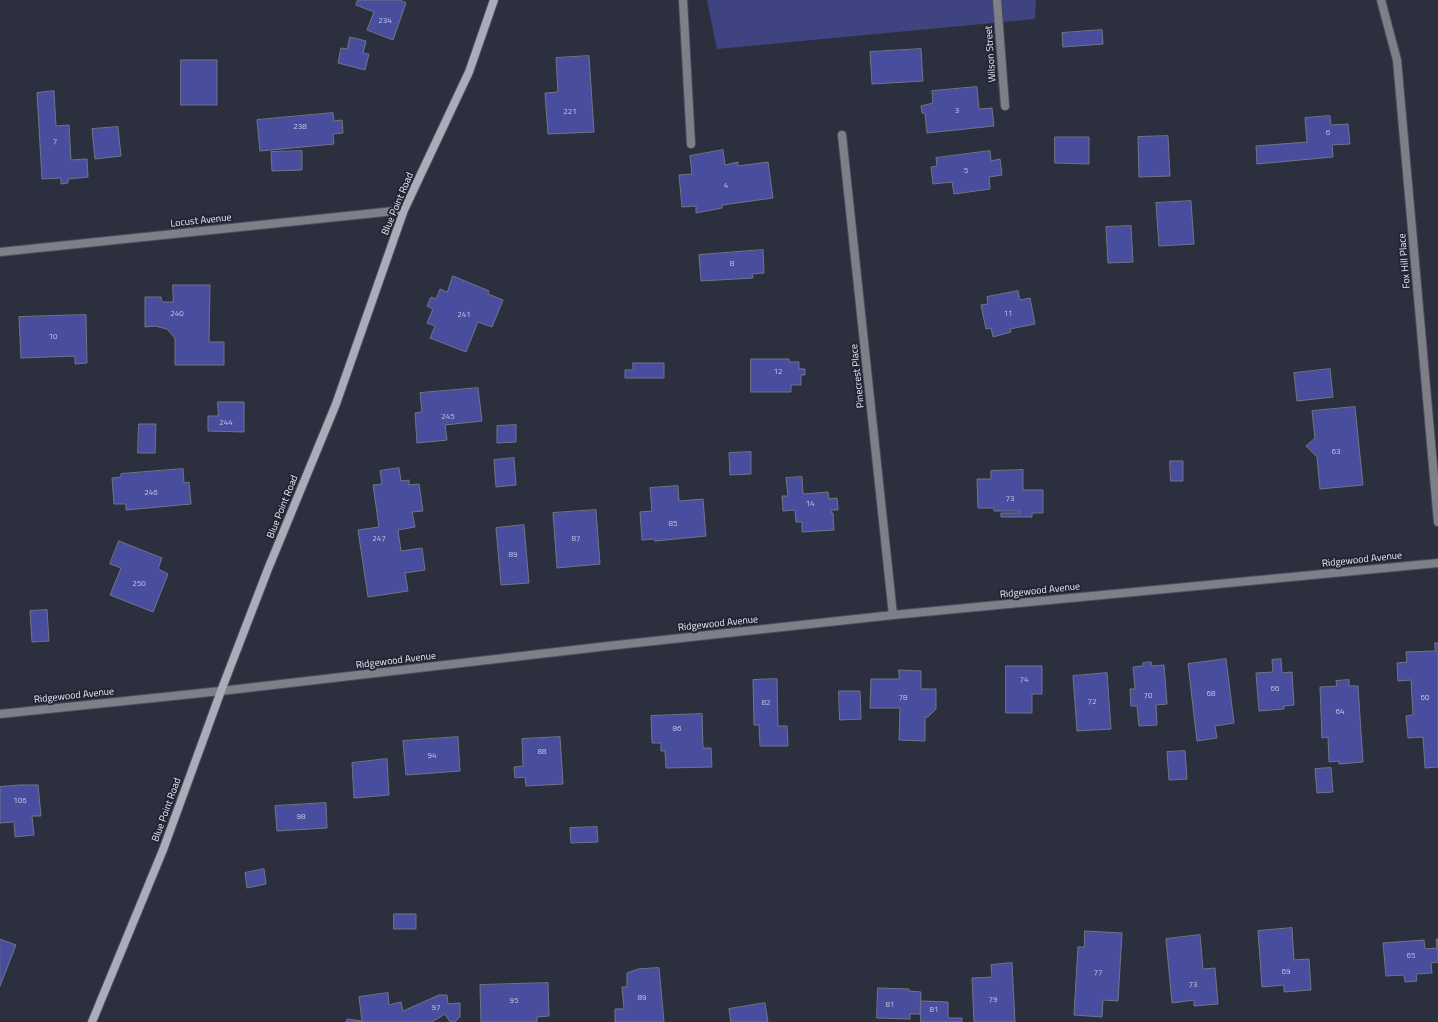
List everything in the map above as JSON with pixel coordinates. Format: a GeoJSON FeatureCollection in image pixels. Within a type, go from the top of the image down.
{"type":"FeatureCollection","features":[{"type":"Feature","properties":{"kind":"street","name":"Blue Point Road"},"geometry":{"type":"LineString","coordinates":[[92,1022],[163,850],[221,691],[268,569],[336,404],[404,210],[469,72],[494,0]]}},
{"type":"Feature","properties":{"kind":"street"},"geometry":{"type":"LineString","coordinates":[[683,0],[691,144]]}},
{"type":"Feature","properties":{"kind":"street","name":"Wilson Street"},"geometry":{"type":"LineString","coordinates":[[997,0],[1005,106]]}},
{"type":"Feature","properties":{"kind":"street","name":"Fox Hill Place"},"geometry":{"type":"LineString","coordinates":[[1381,0],[1397,60],[1438,522]]}},
{"type":"Feature","properties":{"kind":"street","name":"Pinecrest Place"},"geometry":{"type":"LineString","coordinates":[[842,135],[893,616]]}},
{"type":"Feature","properties":{"kind":"street","name":"Locust Avenue"},"geometry":{"type":"LineString","coordinates":[[0,252],[404,210]]}},
{"type":"Feature","properties":{"kind":"street","name":"Ridgewood Avenue"},"geometry":{"type":"LineString","coordinates":[[0,714],[221,691],[616,645],[893,616],[1438,563]]}},
{"type":"Feature","properties":{"kind":"shaded area"},"geometry":{"type":"Polygon","coordinates":[[[707,0],[1036,0],[1035,19],[717,49],[707,0]]]}},
{"type":"Feature","properties":{"kind":"building"},"geometry":{"type":"Polygon","coordinates":[[[358,0],[400,0],[406,3],[393,40],[367,30],[374,12],[356,5],[358,0]]]}},
{"type":"Feature","properties":{"kind":"building"},"geometry":{"type":"Polygon","coordinates":[[[1102,30],[1103,44],[1063,47],[1062,33],[1102,30]]]}},
{"type":"Feature","properties":{"kind":"building"},"geometry":{"type":"Polygon","coordinates":[[[350,37],[366,41],[363,53],[369,54],[365,70],[338,63],[341,48],[347,49],[350,37]]]}},
{"type":"Feature","properties":{"kind":"building"},"geometry":{"type":"Polygon","coordinates":[[[921,49],[923,81],[872,84],[870,52],[921,49]]]}},
{"type":"Feature","properties":{"kind":"building"},"geometry":{"type":"Polygon","coordinates":[[[589,56],[594,132],[548,134],[545,93],[558,92],[556,58],[589,56]]]}},
{"type":"Feature","properties":{"kind":"building"},"geometry":{"type":"Polygon","coordinates":[[[181,60],[217,60],[217,105],[181,105],[181,60]]]}},
{"type":"Feature","properties":{"kind":"building"},"geometry":{"type":"Polygon","coordinates":[[[977,87],[979,109],[992,108],[994,126],[927,133],[925,113],[922,113],[921,106],[933,103],[932,91],[977,87]]]}},
{"type":"Feature","properties":{"kind":"building"},"geometry":{"type":"Polygon","coordinates":[[[54,91],[56,126],[69,125],[71,160],[87,159],[88,177],[68,179],[68,183],[61,184],[61,178],[42,179],[37,93],[54,91]]]}},
{"type":"Feature","properties":{"kind":"building"},"geometry":{"type":"Polygon","coordinates":[[[333,113],[334,121],[342,120],[343,133],[333,134],[334,144],[260,151],[257,120],[333,113]]]}},
{"type":"Feature","properties":{"kind":"building"},"geometry":{"type":"Polygon","coordinates":[[[1330,116],[1331,125],[1348,124],[1350,144],[1332,145],[1333,157],[1257,164],[1256,146],[1307,142],[1305,118],[1330,116]]]}},
{"type":"Feature","properties":{"kind":"building"},"geometry":{"type":"Polygon","coordinates":[[[118,127],[121,156],[95,159],[92,129],[118,127]]]}},
{"type":"Feature","properties":{"kind":"building"},"geometry":{"type":"Polygon","coordinates":[[[1168,136],[1170,176],[1139,177],[1138,137],[1168,136]]]}},
{"type":"Feature","properties":{"kind":"building"},"geometry":{"type":"Polygon","coordinates":[[[1055,137],[1089,137],[1089,164],[1055,163],[1055,137]]]}},
{"type":"Feature","properties":{"kind":"building"},"geometry":{"type":"Polygon","coordinates":[[[723,150],[725,165],[738,162],[738,166],[768,162],[773,198],[722,205],[722,208],[696,213],[696,206],[682,207],[679,175],[692,174],[690,156],[723,150]]]}},
{"type":"Feature","properties":{"kind":"building"},"geometry":{"type":"Polygon","coordinates":[[[302,151],[302,170],[272,171],[271,152],[302,151]]]}},
{"type":"Feature","properties":{"kind":"building"},"geometry":{"type":"Polygon","coordinates":[[[990,151],[991,161],[1000,159],[1002,175],[989,177],[990,189],[954,194],[952,182],[933,184],[931,167],[937,166],[936,158],[990,151]]]}},
{"type":"Feature","properties":{"kind":"building"},"geometry":{"type":"Polygon","coordinates":[[[1191,201],[1194,244],[1159,246],[1156,203],[1191,201]]]}},
{"type":"Feature","properties":{"kind":"building"},"geometry":{"type":"Polygon","coordinates":[[[1131,226],[1133,262],[1108,263],[1106,227],[1131,226]]]}},
{"type":"Feature","properties":{"kind":"building"},"geometry":{"type":"Polygon","coordinates":[[[763,250],[764,273],[752,274],[753,278],[701,281],[699,255],[763,250]]]}},
{"type":"Feature","properties":{"kind":"building"},"geometry":{"type":"Polygon","coordinates":[[[453,276],[489,291],[488,294],[503,300],[492,327],[478,322],[466,352],[430,338],[435,326],[427,323],[433,309],[427,306],[431,297],[436,299],[440,289],[447,292],[453,276]]]}},
{"type":"Feature","properties":{"kind":"building"},"geometry":{"type":"Polygon","coordinates":[[[173,285],[210,285],[209,342],[224,342],[224,365],[175,365],[175,338],[167,329],[155,326],[145,327],[145,297],[161,297],[162,302],[173,302],[173,285]]]}},
{"type":"Feature","properties":{"kind":"building"},"geometry":{"type":"Polygon","coordinates":[[[1018,291],[1020,300],[1030,298],[1035,324],[1010,329],[1011,332],[993,337],[991,328],[986,329],[981,305],[988,304],[987,297],[1018,291]]]}},
{"type":"Feature","properties":{"kind":"building"},"geometry":{"type":"Polygon","coordinates":[[[86,315],[87,363],[75,364],[75,356],[21,358],[19,317],[86,315]]]}},
{"type":"Feature","properties":{"kind":"building"},"geometry":{"type":"Polygon","coordinates":[[[751,359],[789,359],[789,362],[799,362],[799,369],[805,369],[805,375],[801,375],[801,385],[791,385],[791,392],[751,392],[751,359]]]}},
{"type":"Feature","properties":{"kind":"building"},"geometry":{"type":"Polygon","coordinates":[[[633,363],[664,363],[664,378],[625,378],[625,370],[633,370],[633,363]]]}},
{"type":"Feature","properties":{"kind":"building"},"geometry":{"type":"Polygon","coordinates":[[[1330,369],[1333,397],[1297,401],[1294,373],[1330,369]]]}},
{"type":"Feature","properties":{"kind":"building"},"geometry":{"type":"Polygon","coordinates":[[[478,388],[482,421],[445,425],[447,440],[417,443],[415,413],[422,412],[420,393],[478,388]]]}},
{"type":"Feature","properties":{"kind":"building"},"geometry":{"type":"Polygon","coordinates":[[[218,402],[244,402],[244,432],[208,431],[208,416],[218,416],[218,402]]]}},
{"type":"Feature","properties":{"kind":"building"},"geometry":{"type":"Polygon","coordinates":[[[1355,407],[1363,485],[1320,489],[1317,457],[1306,446],[1315,438],[1312,411],[1355,407]]]}},
{"type":"Feature","properties":{"kind":"building"},"geometry":{"type":"Polygon","coordinates":[[[139,424],[156,424],[155,453],[138,453],[139,424]]]}},
{"type":"Feature","properties":{"kind":"building"},"geometry":{"type":"Polygon","coordinates":[[[516,425],[516,442],[497,443],[497,426],[516,425]]]}},
{"type":"Feature","properties":{"kind":"building"},"geometry":{"type":"Polygon","coordinates":[[[751,452],[751,474],[730,475],[729,453],[751,452]]]}},
{"type":"Feature","properties":{"kind":"building"},"geometry":{"type":"Polygon","coordinates":[[[514,458],[516,485],[496,487],[494,460],[514,458]]]}},
{"type":"Feature","properties":{"kind":"building"},"geometry":{"type":"Polygon","coordinates":[[[1170,461],[1183,461],[1183,481],[1171,481],[1170,461]]]}},
{"type":"Feature","properties":{"kind":"building"},"geometry":{"type":"Polygon","coordinates":[[[399,468],[401,481],[409,480],[409,485],[419,484],[423,511],[412,512],[415,527],[398,530],[401,551],[422,548],[425,570],[405,573],[408,591],[368,597],[358,530],[379,527],[373,485],[382,484],[380,471],[399,468]]]}},
{"type":"Feature","properties":{"kind":"building"},"geometry":{"type":"Polygon","coordinates":[[[183,469],[184,483],[189,482],[191,504],[126,510],[126,504],[114,504],[112,478],[121,477],[121,474],[183,469]]]}},
{"type":"Feature","properties":{"kind":"building"},"geometry":{"type":"Polygon","coordinates":[[[1023,470],[1023,490],[1043,490],[1043,513],[1032,513],[1032,517],[1001,517],[1001,513],[1020,513],[1020,511],[994,511],[994,508],[978,508],[977,479],[991,479],[991,471],[1023,470]]]}},
{"type":"Feature","properties":{"kind":"building"},"geometry":{"type":"Polygon","coordinates":[[[802,477],[803,494],[828,492],[829,499],[837,498],[838,510],[831,510],[831,513],[833,513],[834,530],[802,532],[802,522],[796,522],[795,510],[783,511],[782,496],[788,496],[786,478],[802,477]]]}},
{"type":"Feature","properties":{"kind":"building"},"geometry":{"type":"Polygon","coordinates":[[[678,486],[679,501],[703,499],[706,536],[655,541],[654,539],[642,540],[640,512],[652,511],[650,488],[678,486]]]}},
{"type":"Feature","properties":{"kind":"building"},"geometry":{"type":"Polygon","coordinates":[[[596,510],[600,564],[557,568],[553,513],[596,510]]]}},
{"type":"Feature","properties":{"kind":"building"},"geometry":{"type":"Polygon","coordinates":[[[524,525],[529,583],[501,585],[496,528],[524,525]]]}},
{"type":"Feature","properties":{"kind":"building"},"geometry":{"type":"Polygon","coordinates":[[[119,541],[162,558],[158,569],[168,574],[153,612],[110,595],[121,568],[110,564],[119,541]]]}},
{"type":"Feature","properties":{"kind":"building"},"geometry":{"type":"Polygon","coordinates":[[[47,610],[49,641],[32,642],[30,611],[47,610]]]}},
{"type":"Feature","properties":{"kind":"building"},"geometry":{"type":"Polygon","coordinates":[[[1435,643],[1438,643],[1438,767],[1425,768],[1423,737],[1408,738],[1406,716],[1413,715],[1411,680],[1398,681],[1397,663],[1407,662],[1406,652],[1435,651],[1435,643]]]}},
{"type":"Feature","properties":{"kind":"building"},"geometry":{"type":"Polygon","coordinates":[[[1226,659],[1234,723],[1215,726],[1217,738],[1197,741],[1188,664],[1226,659]]]}},
{"type":"Feature","properties":{"kind":"building"},"geometry":{"type":"Polygon","coordinates":[[[1281,659],[1282,673],[1292,672],[1294,705],[1284,706],[1284,709],[1259,711],[1256,673],[1273,672],[1272,660],[1281,659]]]}},
{"type":"Feature","properties":{"kind":"building"},"geometry":{"type":"Polygon","coordinates":[[[1151,662],[1152,666],[1164,665],[1167,704],[1156,705],[1157,725],[1139,726],[1137,706],[1131,706],[1130,689],[1135,689],[1133,667],[1143,666],[1143,663],[1151,662]]]}},
{"type":"Feature","properties":{"kind":"building"},"geometry":{"type":"Polygon","coordinates":[[[1006,666],[1042,666],[1042,694],[1032,694],[1032,713],[1006,713],[1006,666]]]}},
{"type":"Feature","properties":{"kind":"building"},"geometry":{"type":"Polygon","coordinates":[[[899,670],[921,671],[921,689],[936,689],[936,709],[928,717],[925,717],[925,741],[899,740],[900,708],[870,708],[871,679],[899,679],[899,670]]]}},
{"type":"Feature","properties":{"kind":"building"},"geometry":{"type":"Polygon","coordinates":[[[1107,673],[1111,729],[1077,731],[1073,676],[1107,673]]]}},
{"type":"Feature","properties":{"kind":"building"},"geometry":{"type":"Polygon","coordinates":[[[777,679],[778,726],[787,726],[788,746],[760,746],[759,725],[754,725],[753,680],[777,679]]]}},
{"type":"Feature","properties":{"kind":"building"},"geometry":{"type":"Polygon","coordinates":[[[1349,680],[1349,686],[1358,686],[1363,762],[1339,764],[1339,761],[1329,762],[1328,737],[1322,738],[1320,687],[1337,686],[1336,681],[1349,680]]]}},
{"type":"Feature","properties":{"kind":"building"},"geometry":{"type":"Polygon","coordinates":[[[839,691],[860,691],[861,719],[840,720],[839,691]]]}},
{"type":"Feature","properties":{"kind":"building"},"geometry":{"type":"Polygon","coordinates":[[[702,714],[703,748],[711,748],[712,767],[666,768],[665,751],[661,751],[661,743],[652,743],[651,716],[702,714]]]}},
{"type":"Feature","properties":{"kind":"building"},"geometry":{"type":"Polygon","coordinates":[[[458,737],[460,771],[406,775],[403,741],[458,737]]]}},
{"type":"Feature","properties":{"kind":"building"},"geometry":{"type":"Polygon","coordinates":[[[560,737],[563,784],[526,786],[525,777],[515,778],[514,767],[523,766],[522,739],[560,737]]]}},
{"type":"Feature","properties":{"kind":"building"},"geometry":{"type":"Polygon","coordinates":[[[1185,751],[1187,779],[1169,780],[1167,752],[1185,751]]]}},
{"type":"Feature","properties":{"kind":"building"},"geometry":{"type":"Polygon","coordinates":[[[387,759],[389,795],[354,798],[352,763],[387,759]]]}},
{"type":"Feature","properties":{"kind":"building"},"geometry":{"type":"Polygon","coordinates":[[[1331,768],[1333,792],[1317,793],[1315,769],[1331,768]]]}},
{"type":"Feature","properties":{"kind":"building"},"geometry":{"type":"Polygon","coordinates":[[[38,785],[41,816],[32,816],[34,835],[15,837],[14,822],[0,823],[0,787],[38,785]]]}},
{"type":"Feature","properties":{"kind":"building"},"geometry":{"type":"Polygon","coordinates":[[[326,803],[327,828],[277,831],[275,806],[326,803]]]}},
{"type":"Feature","properties":{"kind":"building"},"geometry":{"type":"Polygon","coordinates":[[[597,827],[598,842],[571,843],[570,828],[597,827]]]}},
{"type":"Feature","properties":{"kind":"building"},"geometry":{"type":"Polygon","coordinates":[[[264,869],[266,884],[247,888],[245,873],[264,869]]]}},
{"type":"Feature","properties":{"kind":"building"},"geometry":{"type":"Polygon","coordinates":[[[394,914],[416,914],[416,929],[394,929],[394,914]]]}},
{"type":"Feature","properties":{"kind":"building"},"geometry":{"type":"Polygon","coordinates":[[[1292,928],[1294,960],[1309,959],[1311,990],[1284,992],[1284,985],[1262,987],[1258,931],[1292,928]]]}},
{"type":"Feature","properties":{"kind":"building"},"geometry":{"type":"Polygon","coordinates":[[[1085,931],[1122,933],[1118,1001],[1103,1000],[1102,1017],[1074,1015],[1078,947],[1084,947],[1085,931]]]}},
{"type":"Feature","properties":{"kind":"building"},"geometry":{"type":"Polygon","coordinates":[[[1200,935],[1203,969],[1215,968],[1218,1004],[1194,1006],[1194,1000],[1172,1003],[1166,939],[1200,935]]]}},
{"type":"Feature","properties":{"kind":"building"},"geometry":{"type":"Polygon","coordinates":[[[0,939],[16,945],[0,986],[0,939]]]}},
{"type":"Feature","properties":{"kind":"building"},"geometry":{"type":"Polygon","coordinates":[[[1438,939],[1438,962],[1431,963],[1432,973],[1416,974],[1417,981],[1405,982],[1404,975],[1386,976],[1383,943],[1424,940],[1425,949],[1437,948],[1436,940],[1438,939]]]}},
{"type":"Feature","properties":{"kind":"building"},"geometry":{"type":"Polygon","coordinates":[[[1012,963],[1015,1022],[974,1022],[972,978],[992,977],[991,965],[1012,963]]]}},
{"type":"Feature","properties":{"kind":"building"},"geometry":{"type":"Polygon","coordinates":[[[659,968],[664,1022],[615,1022],[615,1009],[624,1009],[622,987],[627,987],[627,973],[638,969],[659,968]]]}},
{"type":"Feature","properties":{"kind":"building"},"geometry":{"type":"Polygon","coordinates":[[[548,983],[549,1016],[537,1017],[537,1022],[481,1022],[480,985],[548,983]]]}},
{"type":"Feature","properties":{"kind":"building"},"geometry":{"type":"Polygon","coordinates":[[[878,988],[909,989],[909,991],[921,992],[920,1014],[910,1014],[910,1019],[877,1018],[878,988]]]}},
{"type":"Feature","properties":{"kind":"building"},"geometry":{"type":"Polygon","coordinates":[[[388,993],[389,1005],[401,1002],[403,1011],[439,995],[447,995],[448,1004],[460,1003],[460,1017],[455,1022],[450,1022],[445,1014],[432,1022],[346,1022],[347,1019],[362,1021],[359,997],[388,993]]]}},
{"type":"Feature","properties":{"kind":"building"},"geometry":{"type":"Polygon","coordinates":[[[921,1001],[948,1002],[948,1018],[962,1018],[962,1022],[921,1022],[921,1001]]]}},
{"type":"Feature","properties":{"kind":"building"},"geometry":{"type":"Polygon","coordinates":[[[765,1003],[768,1022],[731,1022],[729,1009],[765,1003]]]}}]}
